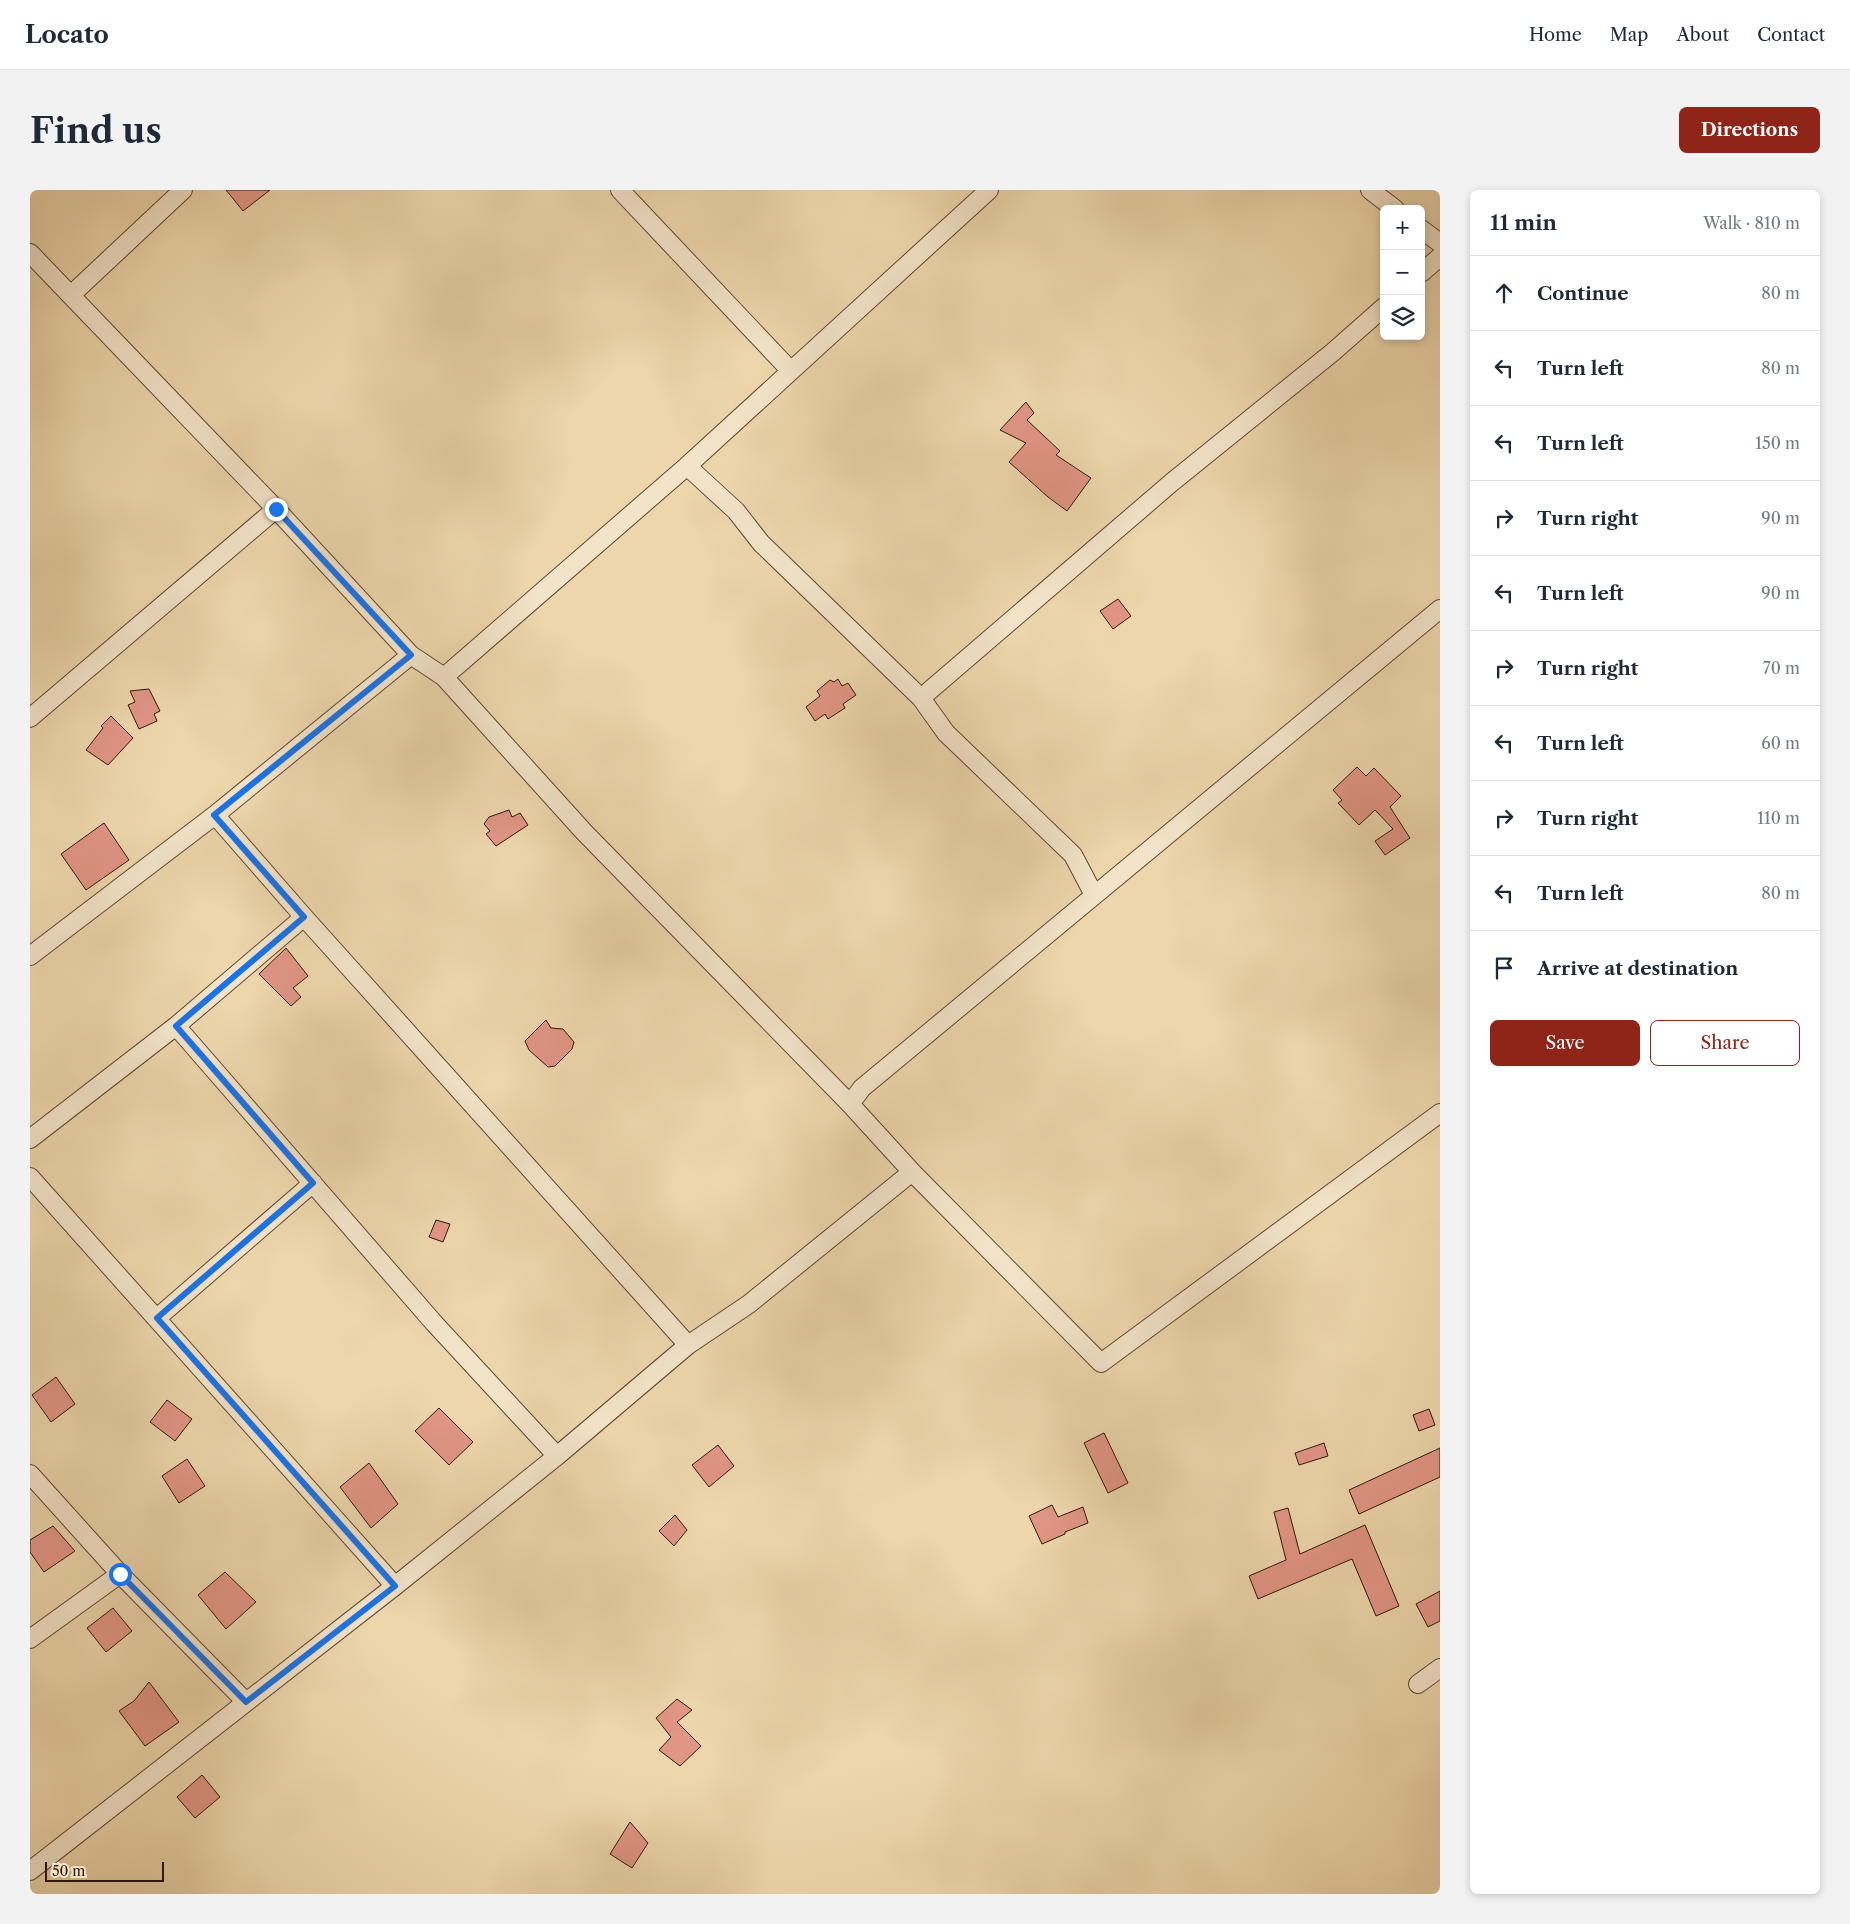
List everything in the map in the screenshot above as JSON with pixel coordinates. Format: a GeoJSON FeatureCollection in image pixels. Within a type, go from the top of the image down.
{"type":"FeatureCollection","features":[{"type":"Feature","properties":{"kind":"street"},"geometry":{"type":"LineString","coordinates":[[71,295],[183,190]]}},
{"type":"Feature","properties":{"kind":"street"},"geometry":{"type":"LineString","coordinates":[[620,190],[790,370]]}},
{"type":"Feature","properties":{"kind":"street"},"geometry":{"type":"LineString","coordinates":[[444,677],[687,466],[989,190]]}},
{"type":"Feature","properties":{"kind":"street"},"geometry":{"type":"LineString","coordinates":[[1370,190],[1390,205]]}},
{"type":"Feature","properties":{"kind":"street"},"geometry":{"type":"LineString","coordinates":[[1425,232],[1440,243]]}},
{"type":"Feature","properties":{"kind":"street"},"geometry":{"type":"LineString","coordinates":[[30,253],[276,509],[411,655],[444,677],[584,832],[850,1104],[912,1172],[1102,1363],[1440,1113]]}},
{"type":"Feature","properties":{"kind":"street"},"geometry":{"type":"LineString","coordinates":[[1425,269],[1440,256]]}},
{"type":"Feature","properties":{"kind":"street"},"geometry":{"type":"LineString","coordinates":[[921,698],[1171,483],[1333,352],[1380,311]]}},
{"type":"Feature","properties":{"kind":"street"},"geometry":{"type":"LineString","coordinates":[[687,466],[736,510],[761,543],[921,698],[946,733],[1074,854],[1094,895]]}},
{"type":"Feature","properties":{"kind":"street"},"geometry":{"type":"LineString","coordinates":[[30,718],[276,509]]}},
{"type":"Feature","properties":{"kind":"street"},"geometry":{"type":"LineString","coordinates":[[850,1104],[862,1088],[1440,609]]}},
{"type":"Feature","properties":{"kind":"street"},"geometry":{"type":"LineString","coordinates":[[30,956],[214,815],[411,655]]}},
{"type":"Feature","properties":{"kind":"street"},"geometry":{"type":"LineString","coordinates":[[214,815],[688,1345]]}},
{"type":"Feature","properties":{"kind":"street"},"geometry":{"type":"LineString","coordinates":[[30,1139],[176,1026],[304,917]]}},
{"type":"Feature","properties":{"kind":"street"},"geometry":{"type":"LineString","coordinates":[[176,1026],[434,1323],[556,1456]]}},
{"type":"Feature","properties":{"kind":"street"},"geometry":{"type":"LineString","coordinates":[[30,1871],[395,1586],[556,1456],[688,1345],[749,1304],[912,1172]]}},
{"type":"Feature","properties":{"kind":"street"},"geometry":{"type":"LineString","coordinates":[[30,1177],[395,1586]]}},
{"type":"Feature","properties":{"kind":"street"},"geometry":{"type":"LineString","coordinates":[[157,1318],[313,1183]]}},
{"type":"Feature","properties":{"kind":"street"},"geometry":{"type":"LineString","coordinates":[[30,1474],[120,1574],[246,1702]]}},
{"type":"Feature","properties":{"kind":"street"},"geometry":{"type":"LineString","coordinates":[[30,1639],[120,1574]]}},
{"type":"Feature","properties":{"kind":"street"},"geometry":{"type":"LineString","coordinates":[[1418,1684],[1440,1668]]}},
{"type":"Feature","properties":{"kind":"building"},"geometry":{"type":"Polygon","coordinates":[[[226,190],[270,190],[243,211],[226,190]]]}},
{"type":"Feature","properties":{"kind":"building"},"geometry":{"type":"Polygon","coordinates":[[[1026,402],[1034,413],[1027,420],[1060,451],[1056,455],[1091,478],[1067,511],[1048,497],[1009,462],[1026,443],[1000,430],[1026,402]]]}},
{"type":"Feature","properties":{"kind":"building"},"geometry":{"type":"Polygon","coordinates":[[[1118,599],[1131,616],[1113,629],[1100,611],[1118,599]]]}},
{"type":"Feature","properties":{"kind":"building"},"geometry":{"type":"Polygon","coordinates":[[[838,679],[842,686],[848,683],[856,695],[843,704],[845,708],[828,719],[825,714],[815,721],[806,707],[820,696],[817,691],[830,680],[834,682],[838,679]]]}},
{"type":"Feature","properties":{"kind":"building"},"geometry":{"type":"Polygon","coordinates":[[[149,689],[160,711],[154,714],[157,721],[139,729],[128,705],[135,702],[130,691],[149,689]]]}},
{"type":"Feature","properties":{"kind":"building"},"geometry":{"type":"Polygon","coordinates":[[[111,716],[133,738],[108,765],[86,750],[103,728],[101,726],[111,716]]]}},
{"type":"Feature","properties":{"kind":"building"},"geometry":{"type":"Polygon","coordinates":[[[1357,767],[1366,776],[1374,768],[1401,796],[1390,807],[1410,838],[1385,855],[1375,841],[1393,829],[1375,810],[1359,825],[1338,803],[1342,800],[1333,790],[1357,767]]]}},
{"type":"Feature","properties":{"kind":"building"},"geometry":{"type":"Polygon","coordinates":[[[509,810],[512,817],[520,813],[528,825],[496,846],[486,834],[490,831],[484,824],[489,817],[509,810]]]}},
{"type":"Feature","properties":{"kind":"building"},"geometry":{"type":"Polygon","coordinates":[[[104,823],[129,860],[86,890],[61,854],[104,823]]]}},
{"type":"Feature","properties":{"kind":"building"},"geometry":{"type":"Polygon","coordinates":[[[286,948],[308,976],[293,988],[301,997],[291,1006],[259,974],[286,948]]]}},
{"type":"Feature","properties":{"kind":"building"},"geometry":{"type":"Polygon","coordinates":[[[546,1020],[551,1028],[563,1029],[574,1042],[572,1049],[555,1066],[548,1067],[529,1050],[525,1041],[546,1020]]]}},
{"type":"Feature","properties":{"kind":"building"},"geometry":{"type":"Polygon","coordinates":[[[436,1220],[450,1224],[443,1242],[429,1237],[436,1220]]]}},
{"type":"Feature","properties":{"kind":"building"},"geometry":{"type":"Polygon","coordinates":[[[56,1377],[75,1404],[51,1422],[32,1395],[56,1377]]]}},
{"type":"Feature","properties":{"kind":"building"},"geometry":{"type":"Polygon","coordinates":[[[167,1400],[192,1419],[175,1441],[150,1422],[167,1400]]]}},
{"type":"Feature","properties":{"kind":"building"},"geometry":{"type":"Polygon","coordinates":[[[439,1408],[473,1442],[449,1465],[415,1431],[439,1408]]]}},
{"type":"Feature","properties":{"kind":"building"},"geometry":{"type":"Polygon","coordinates":[[[1429,1409],[1435,1425],[1419,1431],[1413,1415],[1429,1409]]]}},
{"type":"Feature","properties":{"kind":"building"},"geometry":{"type":"Polygon","coordinates":[[[1104,1433],[1128,1483],[1108,1493],[1084,1443],[1104,1433]]]}},
{"type":"Feature","properties":{"kind":"building"},"geometry":{"type":"Polygon","coordinates":[[[1324,1443],[1328,1456],[1299,1465],[1295,1453],[1324,1443]]]}},
{"type":"Feature","properties":{"kind":"building"},"geometry":{"type":"Polygon","coordinates":[[[718,1445],[734,1466],[709,1487],[692,1465],[718,1445]]]}},
{"type":"Feature","properties":{"kind":"building"},"geometry":{"type":"Polygon","coordinates":[[[1440,1448],[1440,1477],[1359,1514],[1349,1490],[1440,1448]]]}},
{"type":"Feature","properties":{"kind":"building"},"geometry":{"type":"Polygon","coordinates":[[[187,1459],[205,1486],[179,1503],[162,1476],[187,1459]]]}},
{"type":"Feature","properties":{"kind":"building"},"geometry":{"type":"Polygon","coordinates":[[[369,1463],[398,1504],[371,1528],[340,1487],[369,1463]]]}},
{"type":"Feature","properties":{"kind":"building"},"geometry":{"type":"Polygon","coordinates":[[[1052,1505],[1058,1517],[1083,1507],[1088,1523],[1042,1544],[1029,1516],[1052,1505]]]}},
{"type":"Feature","properties":{"kind":"building"},"geometry":{"type":"Polygon","coordinates":[[[1288,1508],[1300,1554],[1365,1525],[1399,1606],[1376,1616],[1352,1559],[1258,1599],[1249,1576],[1286,1560],[1274,1512],[1288,1508]]]}},
{"type":"Feature","properties":{"kind":"building"},"geometry":{"type":"Polygon","coordinates":[[[675,1515],[687,1530],[674,1546],[659,1531],[675,1515]]]}},
{"type":"Feature","properties":{"kind":"building"},"geometry":{"type":"Polygon","coordinates":[[[53,1526],[75,1551],[44,1572],[30,1552],[30,1540],[53,1526]]]}},
{"type":"Feature","properties":{"kind":"building"},"geometry":{"type":"Polygon","coordinates":[[[225,1572],[256,1602],[226,1629],[198,1595],[225,1572]]]}},
{"type":"Feature","properties":{"kind":"building"},"geometry":{"type":"Polygon","coordinates":[[[1440,1591],[1440,1621],[1428,1627],[1416,1604],[1440,1591]]]}},
{"type":"Feature","properties":{"kind":"building"},"geometry":{"type":"Polygon","coordinates":[[[113,1608],[132,1631],[106,1652],[87,1628],[113,1608]]]}},
{"type":"Feature","properties":{"kind":"building"},"geometry":{"type":"Polygon","coordinates":[[[149,1682],[179,1722],[145,1746],[119,1711],[134,1701],[149,1682]]]}},
{"type":"Feature","properties":{"kind":"building"},"geometry":{"type":"Polygon","coordinates":[[[677,1699],[692,1710],[677,1722],[701,1746],[680,1766],[659,1750],[671,1737],[656,1718],[677,1699]]]}},
{"type":"Feature","properties":{"kind":"building"},"geometry":{"type":"Polygon","coordinates":[[[202,1775],[220,1797],[195,1818],[177,1797],[202,1775]]]}},
{"type":"Feature","properties":{"kind":"building"},"geometry":{"type":"Polygon","coordinates":[[[630,1822],[648,1843],[632,1868],[610,1854],[630,1822]]]}},
{"type":"Feature","properties":{"kind":"route"},"geometry":{"type":"LineString","coordinates":[[120,1574],[246,1702],[395,1586],[157,1318],[313,1183],[176,1026],[304,917],[214,815],[411,655],[276,509]]}}]}
